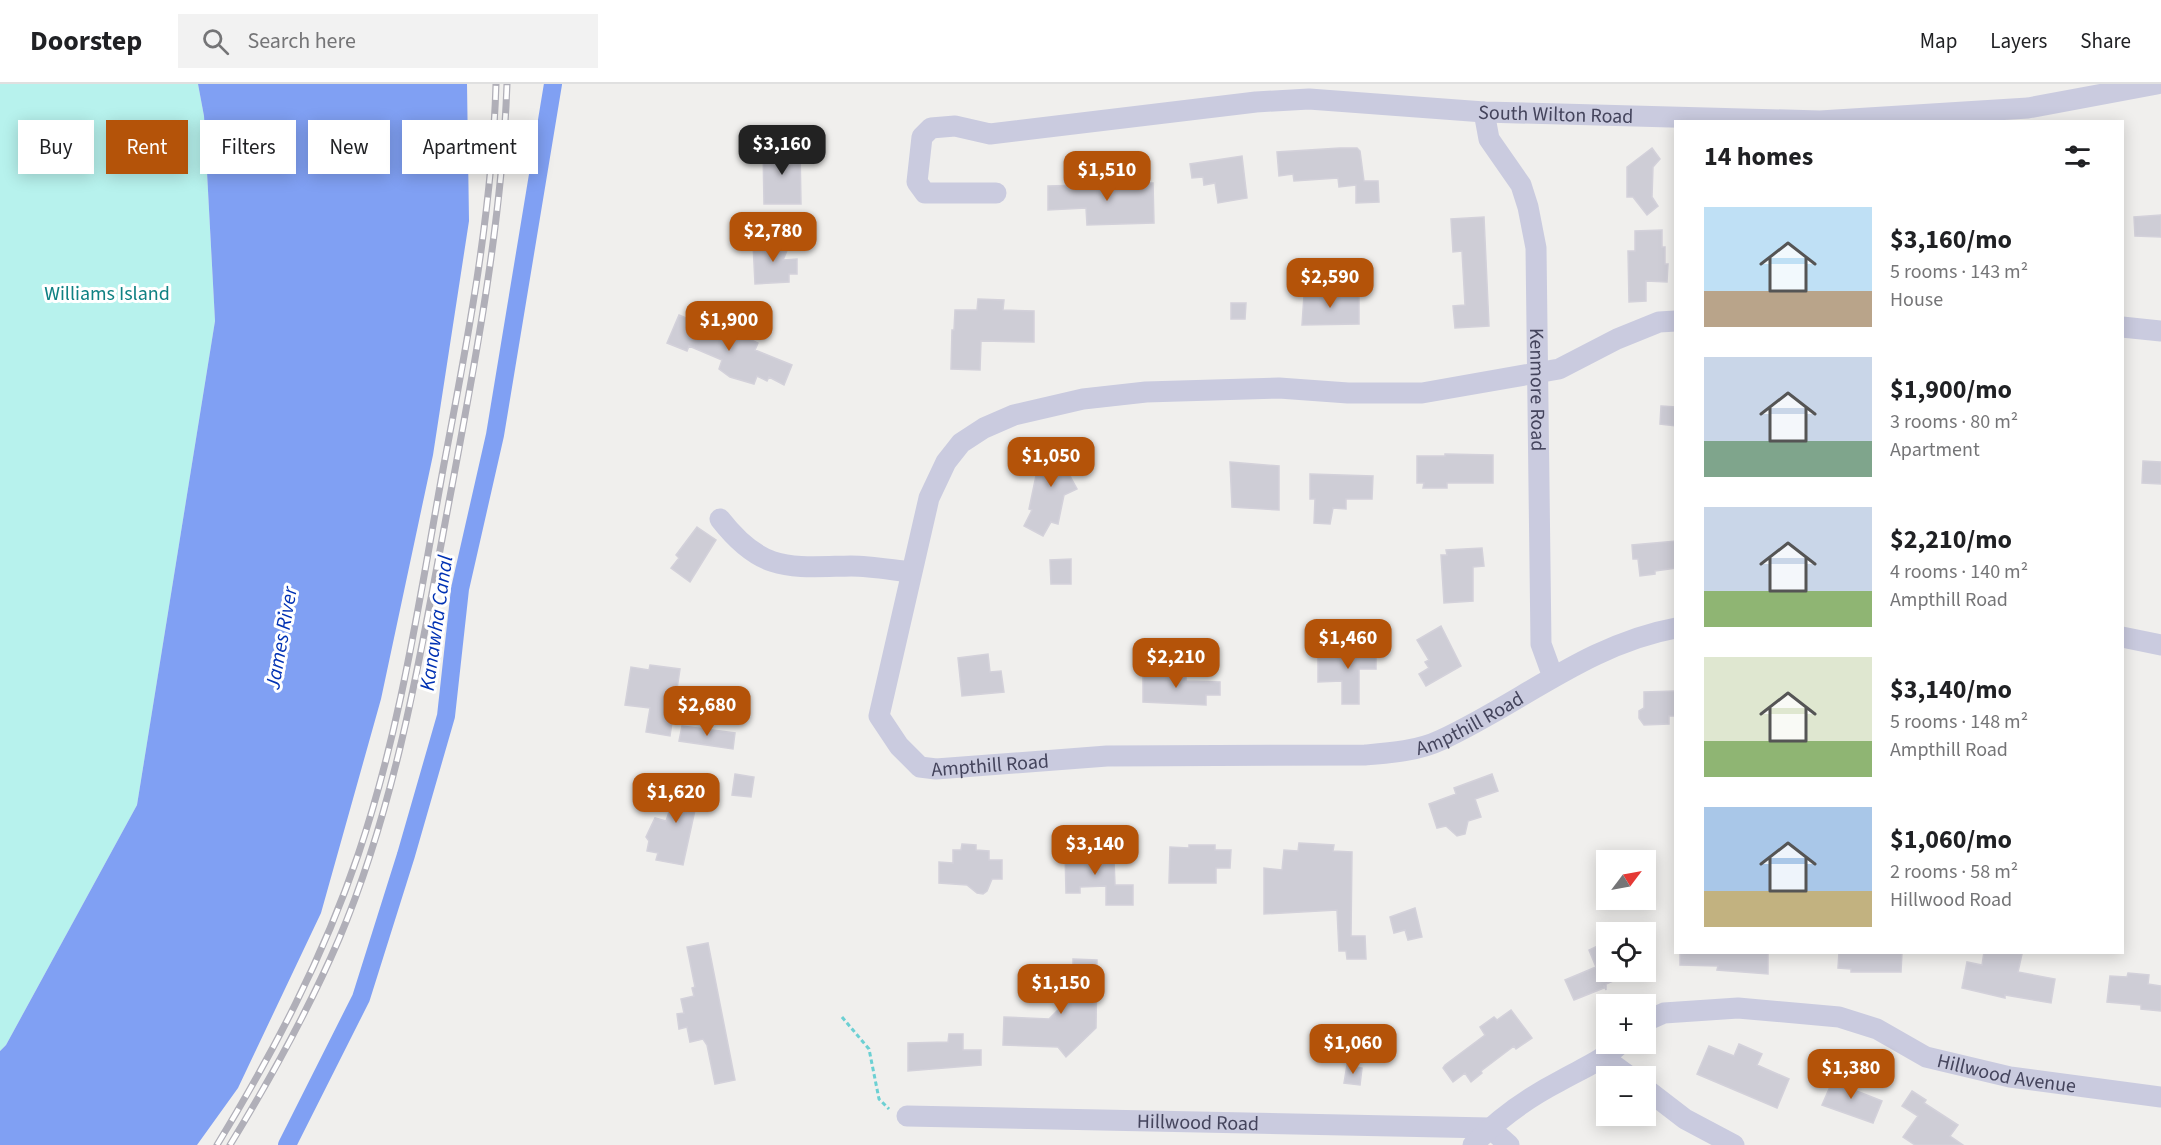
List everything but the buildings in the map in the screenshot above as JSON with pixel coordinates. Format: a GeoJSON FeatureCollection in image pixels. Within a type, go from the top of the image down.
{"type":"FeatureCollection","features":[{"type":"Feature","properties":{"kind":"street","name":"South Wilton Road"},"geometry":{"type":"LineString","coordinates":[[1850,120],[2028,108],[2157,84]]}},
{"type":"Feature","properties":{"kind":"street","name":"South Wilton Road"},"geometry":{"type":"LineString","coordinates":[[996,193],[925,193],[917,182],[922,137],[931,128],[955,126],[990,134],[1256,102],[1309,99],[1484,112],[1753,120]]}},
{"type":"Feature","properties":{"kind":"street","name":"Kenmore Road"},"geometry":{"type":"LineString","coordinates":[[1484,112],[1489,139],[1521,185],[1536,248],[1541,644],[1553,677]]}},
{"type":"Feature","properties":{"kind":"street","name":"Ampthill Road"},"geometry":{"type":"LineString","coordinates":[[1674,321],[1659,322],[1617,339],[1559,369],[1422,393],[1348,393],[1279,388],[1146,392],[1083,399],[1014,416],[984,428],[962,443],[945,462],[929,498],[879,716],[899,746],[921,767],[936,769],[1107,756],[1365,755],[1403,751],[1440,741],[1612,645],[1647,633],[1674,628]]}},
{"type":"Feature","properties":{"kind":"street"},"geometry":{"type":"LineString","coordinates":[[2124,327],[2161,331]]}},
{"type":"Feature","properties":{"kind":"street"},"geometry":{"type":"LineString","coordinates":[[720,519],[748,550],[768,561],[787,566],[853,566],[911,572]]}},
{"type":"Feature","properties":{"kind":"street"},"geometry":{"type":"LineString","coordinates":[[2124,637],[2161,645]]}},
{"type":"Feature","properties":{"kind":"street","name":"Hillwood Avenue"},"geometry":{"type":"LineString","coordinates":[[1656,1017],[1664,1013],[1738,1008],[1839,1017],[1877,1029],[1909,1048],[1936,1059],[2010,1077],[2161,1097]]}},
{"type":"Feature","properties":{"kind":"street"},"geometry":{"type":"LineString","coordinates":[[1473,1145],[1490,1128],[1558,1082],[1607,1054]]}},
{"type":"Feature","properties":{"kind":"street"},"geometry":{"type":"LineString","coordinates":[[1656,1097],[1685,1119],[1734,1145]]}},
{"type":"Feature","properties":{"kind":"street","name":"Hillwood Road"},"geometry":{"type":"LineString","coordinates":[[908,1116],[1490,1128]]}},
{"type":"Feature","properties":{"kind":"street"},"geometry":{"type":"LineString","coordinates":[[1490,1128],[1509,1145]]}},
{"type":"Feature","properties":{"kind":"path"},"geometry":{"type":"LineString","coordinates":[[842,1017],[868,1049],[879,1099],[885,1107],[908,1116]]}},
{"type":"Feature","properties":{"kind":"green space","name":"Williams Island"},"geometry":{"type":"Polygon","coordinates":[[[0,84],[198,84],[204,120],[200,120],[200,174],[207,174],[215,321],[137,805],[6,1045],[0,1051],[0,84]]]}},
{"type":"Feature","properties":{"kind":"water","name":"James River"},"geometry":{"type":"Polygon","coordinates":[[[198,84],[467,84],[468,120],[402,120],[402,174],[468,174],[469,221],[433,455],[381,699],[321,913],[238,1088],[197,1145],[0,1145],[0,1051],[6,1045],[137,805],[215,321],[207,174],[296,174],[296,120],[204,120],[198,84]]]}},
{"type":"Feature","properties":{"kind":"waterway","name":"Kanawha Canal"},"geometry":{"type":"LineString","coordinates":[[287,1145],[361,998],[406,855],[446,716],[460,589],[495,435],[553,84]]}},
{"type":"Feature","properties":{"kind":"railway"},"geometry":{"type":"LineString","coordinates":[[217,1145],[277,1040],[313,968],[358,855],[386,759],[418,612],[478,275],[490,180],[496,84]]}},
{"type":"Feature","properties":{"kind":"railway"},"geometry":{"type":"LineString","coordinates":[[230,1145],[288,1044],[339,939],[360,884],[394,772],[420,658],[479,336],[500,185],[507,84]]}}]}
